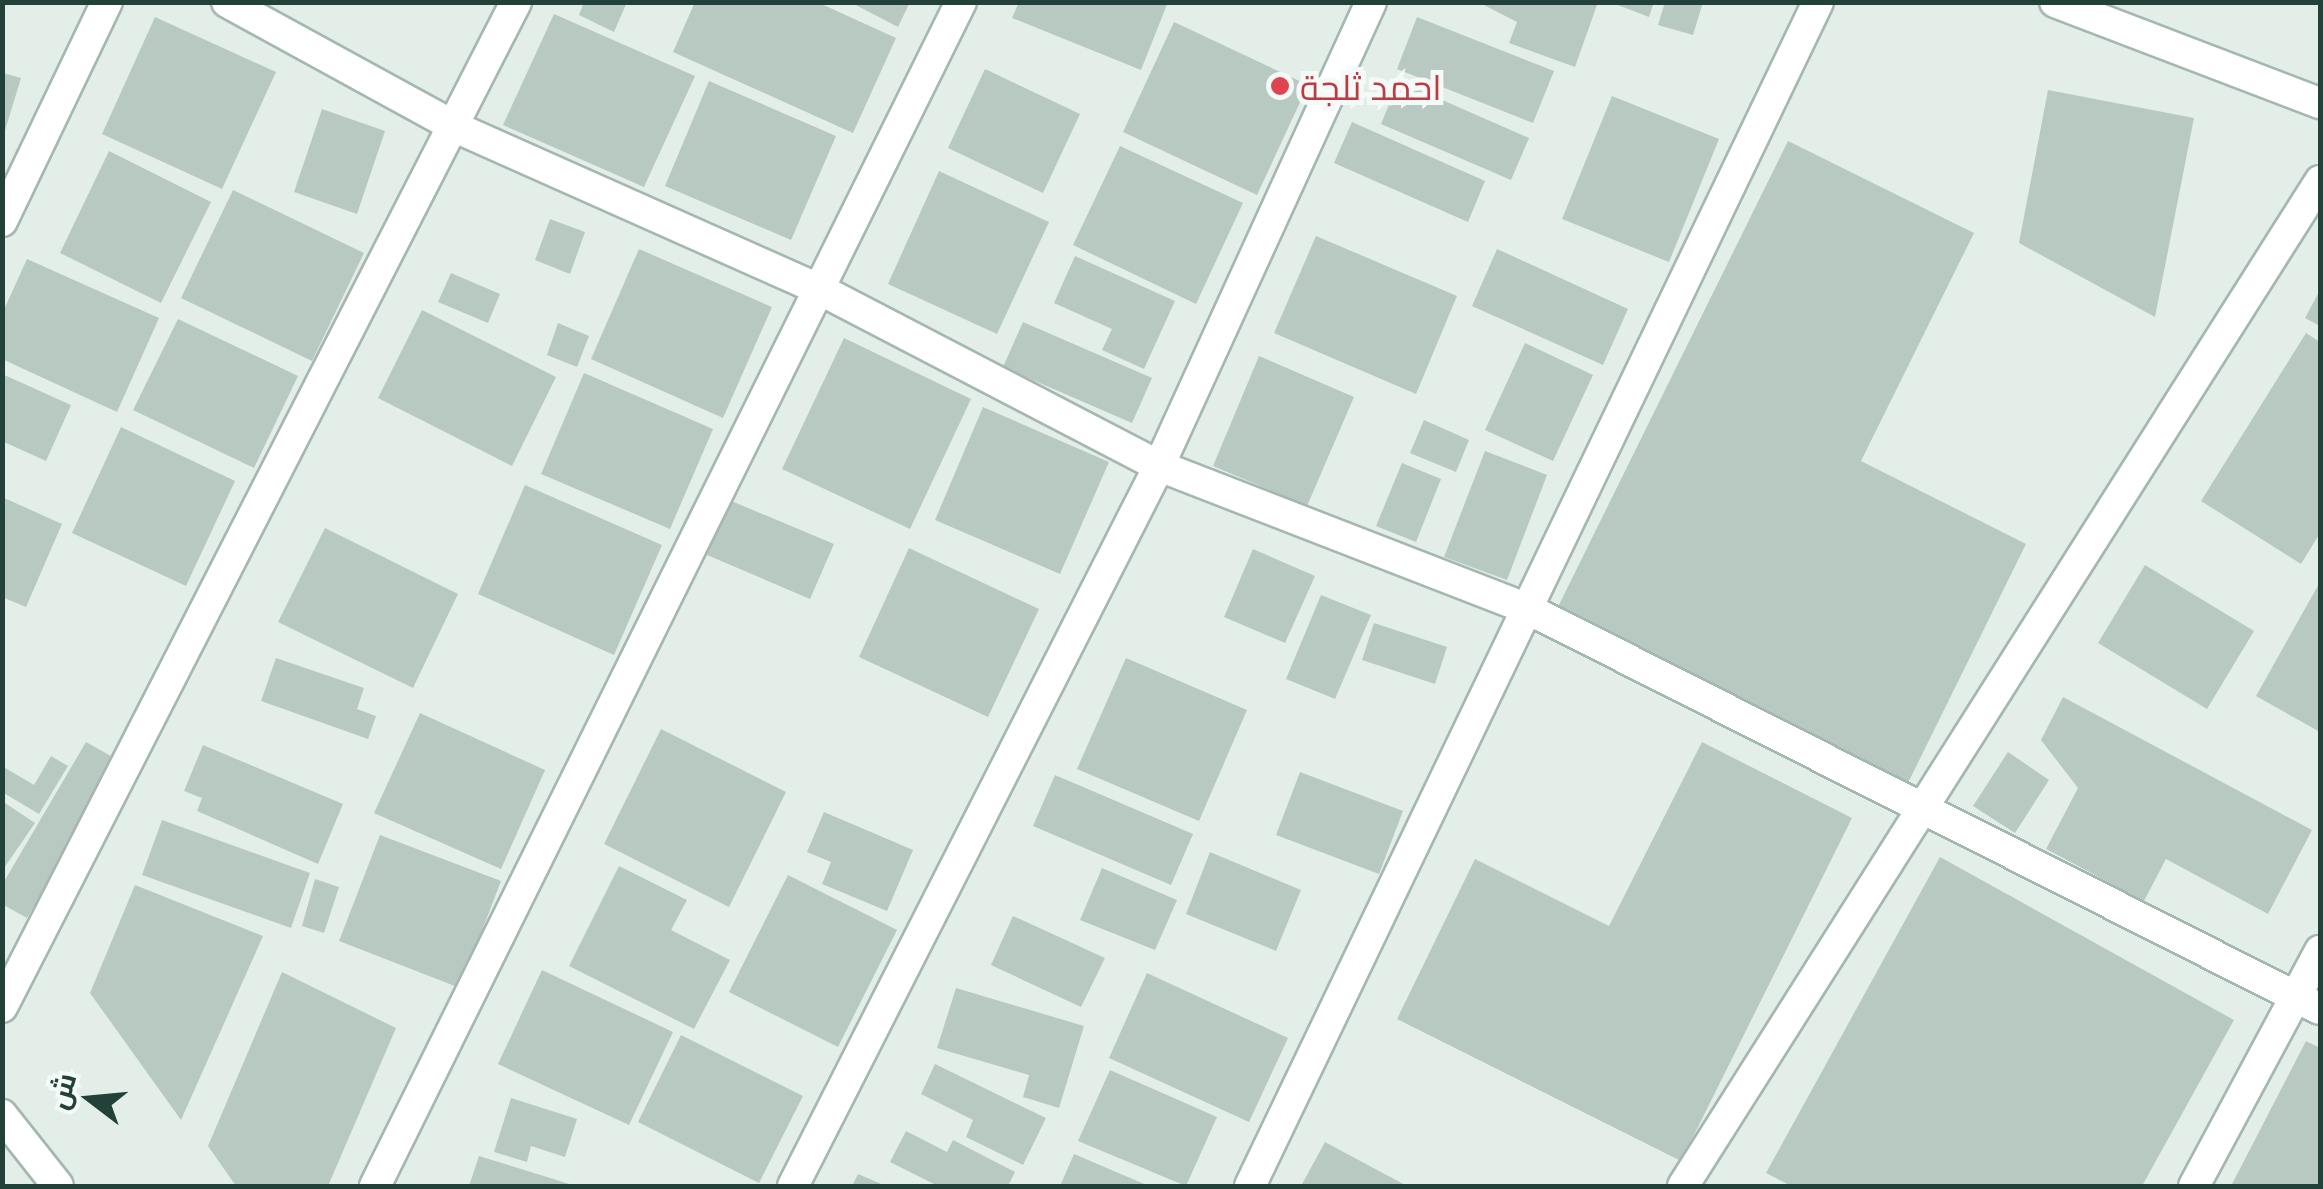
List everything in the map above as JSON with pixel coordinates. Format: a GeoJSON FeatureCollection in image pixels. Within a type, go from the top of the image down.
{"type":"FeatureCollection","features":[{"type":"Feature","properties":{"kind":"street"},"geometry":{"type":"LineString","coordinates":[[2,222],[107,2]]}},
{"type":"Feature","properties":{"kind":"street"},"geometry":{"type":"LineString","coordinates":[[227,2],[457,128],[817,288],[1160,466],[1530,610],[2309,1002]]}},
{"type":"Feature","properties":{"kind":"street"},"geometry":{"type":"LineString","coordinates":[[2,1007],[457,128],[516,2]]}},
{"type":"Feature","properties":{"kind":"street"},"geometry":{"type":"LineString","coordinates":[[375,1186],[960,2]]}},
{"type":"Feature","properties":{"kind":"street"},"geometry":{"type":"LineString","coordinates":[[794,1186],[1160,466],[1371,2]]}},
{"type":"Feature","properties":{"kind":"street"},"geometry":{"type":"LineString","coordinates":[[1250,1186],[1530,610],[1818,2]]}},
{"type":"Feature","properties":{"kind":"street"},"geometry":{"type":"LineString","coordinates":[[2055,2],[2320,103]]}},
{"type":"Feature","properties":{"kind":"street"},"geometry":{"type":"LineString","coordinates":[[1683,1186],[1927,809],[2320,180]]}},
{"type":"Feature","properties":{"kind":"street"},"geometry":{"type":"LineString","coordinates":[[2194,1186],[2309,1002],[2320,951]]}},
{"type":"Feature","properties":{"kind":"street"},"geometry":{"type":"LineString","coordinates":[[2,1115],[58,1186]]}},
{"type":"Feature","properties":{"kind":"building"},"geometry":{"type":"Polygon","coordinates":[[[584,2],[627,2],[614,32],[579,15],[584,2]]]}},
{"type":"Feature","properties":{"kind":"building"},"geometry":{"type":"Polygon","coordinates":[[[695,2],[817,2],[896,38],[853,133],[673,52],[695,2]]]}},
{"type":"Feature","properties":{"kind":"building"},"geometry":{"type":"Polygon","coordinates":[[[850,2],[910,2],[898,27],[850,2]]]}},
{"type":"Feature","properties":{"kind":"building"},"geometry":{"type":"Polygon","coordinates":[[[1019,2],[1168,2],[1141,70],[1012,18],[1019,2]]]}},
{"type":"Feature","properties":{"kind":"building"},"geometry":{"type":"Polygon","coordinates":[[[1478,2],[1598,2],[1575,67],[1509,43],[1517,22],[1478,2]]]}},
{"type":"Feature","properties":{"kind":"building"},"geometry":{"type":"Polygon","coordinates":[[[1610,2],[1654,2],[1649,17],[1610,2]]]}},
{"type":"Feature","properties":{"kind":"building"},"geometry":{"type":"Polygon","coordinates":[[[1665,2],[1703,2],[1693,35],[1658,25],[1665,2]]]}},
{"type":"Feature","properties":{"kind":"building"},"geometry":{"type":"Polygon","coordinates":[[[554,14],[695,76],[644,187],[503,125],[554,14]]]}},
{"type":"Feature","properties":{"kind":"building"},"geometry":{"type":"Polygon","coordinates":[[[155,17],[276,72],[222,189],[102,134],[155,17]]]}},
{"type":"Feature","properties":{"kind":"building"},"geometry":{"type":"Polygon","coordinates":[[[1417,17],[1554,71],[1533,123],[1397,69],[1417,17]]]}},
{"type":"Feature","properties":{"kind":"building"},"geometry":{"type":"Polygon","coordinates":[[[1174,22],[1308,85],[1257,195],[1123,132],[1174,22]]]}},
{"type":"Feature","properties":{"kind":"building"},"geometry":{"type":"Polygon","coordinates":[[[985,69],[1080,114],[1043,193],[948,148],[985,69]]]}},
{"type":"Feature","properties":{"kind":"building"},"geometry":{"type":"Polygon","coordinates":[[[3,73],[21,78],[3,137],[3,73]]]}},
{"type":"Feature","properties":{"kind":"building"},"geometry":{"type":"Polygon","coordinates":[[[709,81],[836,136],[791,240],[665,186],[709,81]]]}},
{"type":"Feature","properties":{"kind":"building"},"geometry":{"type":"Polygon","coordinates":[[[1399,81],[1529,138],[1511,180],[1381,124],[1399,81]]]}},
{"type":"Feature","properties":{"kind":"building"},"geometry":{"type":"Polygon","coordinates":[[[2048,90],[2194,118],[2155,317],[2019,243],[2048,90]]]}},
{"type":"Feature","properties":{"kind":"building"},"geometry":{"type":"Polygon","coordinates":[[[1612,96],[1719,139],[1669,262],[1562,219],[1612,96]]]}},
{"type":"Feature","properties":{"kind":"building"},"geometry":{"type":"Polygon","coordinates":[[[322,109],[385,131],[357,214],[294,192],[322,109]]]}},
{"type":"Feature","properties":{"kind":"building"},"geometry":{"type":"Polygon","coordinates":[[[1352,122],[1485,181],[1468,222],[1334,163],[1352,122]]]}},
{"type":"Feature","properties":{"kind":"building"},"geometry":{"type":"Polygon","coordinates":[[[1788,141],[1974,233],[1861,461],[2026,544],[1903,793],[1552,619],[1788,141]]]}},
{"type":"Feature","properties":{"kind":"building"},"geometry":{"type":"Polygon","coordinates":[[[1120,146],[1243,203],[1196,304],[1073,245],[1120,146]]]}},
{"type":"Feature","properties":{"kind":"building"},"geometry":{"type":"Polygon","coordinates":[[[109,151],[211,202],[161,303],[60,253],[109,151]]]}},
{"type":"Feature","properties":{"kind":"building"},"geometry":{"type":"Polygon","coordinates":[[[939,171],[1049,222],[997,334],[888,284],[939,171]]]}},
{"type":"Feature","properties":{"kind":"building"},"geometry":{"type":"Polygon","coordinates":[[[233,190],[364,253],[312,361],[181,298],[233,190]]]}},
{"type":"Feature","properties":{"kind":"building"},"geometry":{"type":"Polygon","coordinates":[[[550,219],[585,232],[570,274],[535,260],[550,219]]]}},
{"type":"Feature","properties":{"kind":"building"},"geometry":{"type":"Polygon","coordinates":[[[1316,236],[1457,296],[1416,394],[1274,333],[1316,236]]]}},
{"type":"Feature","properties":{"kind":"building"},"geometry":{"type":"Polygon","coordinates":[[[639,249],[772,307],[723,418],[591,359],[639,249]]]}},
{"type":"Feature","properties":{"kind":"building"},"geometry":{"type":"Polygon","coordinates":[[[1497,249],[1628,309],[1603,365],[1472,306],[1497,249]]]}},
{"type":"Feature","properties":{"kind":"building"},"geometry":{"type":"Polygon","coordinates":[[[1075,256],[1175,301],[1144,369],[1102,350],[1112,329],[1054,303],[1075,256]]]}},
{"type":"Feature","properties":{"kind":"building"},"geometry":{"type":"Polygon","coordinates":[[[27,259],[159,318],[117,412],[2,359],[2,314],[27,259]]]}},
{"type":"Feature","properties":{"kind":"building"},"geometry":{"type":"Polygon","coordinates":[[[451,273],[500,294],[488,323],[438,302],[451,273]]]}},
{"type":"Feature","properties":{"kind":"building"},"geometry":{"type":"Polygon","coordinates":[[[2320,290],[2320,326],[2305,318],[2320,290]]]}},
{"type":"Feature","properties":{"kind":"building"},"geometry":{"type":"Polygon","coordinates":[[[422,310],[556,377],[512,466],[378,398],[422,310]]]}},
{"type":"Feature","properties":{"kind":"building"},"geometry":{"type":"Polygon","coordinates":[[[178,319],[298,376],[254,468],[133,410],[178,319]]]}},
{"type":"Feature","properties":{"kind":"building"},"geometry":{"type":"Polygon","coordinates":[[[1023,322],[1152,378],[1132,423],[1003,367],[1023,322]]]}},
{"type":"Feature","properties":{"kind":"building"},"geometry":{"type":"Polygon","coordinates":[[[558,323],[589,336],[577,367],[547,355],[558,323]]]}},
{"type":"Feature","properties":{"kind":"building"},"geometry":{"type":"Polygon","coordinates":[[[2306,333],[2320,342],[2320,533],[2301,564],[2201,501],[2306,333]]]}},
{"type":"Feature","properties":{"kind":"building"},"geometry":{"type":"Polygon","coordinates":[[[844,338],[971,399],[910,529],[782,469],[844,338]]]}},
{"type":"Feature","properties":{"kind":"building"},"geometry":{"type":"Polygon","coordinates":[[[1525,343],[1593,375],[1553,461],[1485,430],[1525,343]]]}},
{"type":"Feature","properties":{"kind":"building"},"geometry":{"type":"Polygon","coordinates":[[[1259,356],[1354,397],[1307,506],[1213,466],[1259,356]]]}},
{"type":"Feature","properties":{"kind":"building"},"geometry":{"type":"Polygon","coordinates":[[[584,373],[713,429],[670,529],[541,474],[584,373]]]}},
{"type":"Feature","properties":{"kind":"building"},"geometry":{"type":"Polygon","coordinates":[[[2,374],[71,405],[46,461],[2,441],[2,374]]]}},
{"type":"Feature","properties":{"kind":"building"},"geometry":{"type":"Polygon","coordinates":[[[983,407],[1109,462],[1060,574],[935,520],[983,407]]]}},
{"type":"Feature","properties":{"kind":"building"},"geometry":{"type":"Polygon","coordinates":[[[1424,420],[1469,440],[1456,472],[1410,453],[1424,420]]]}},
{"type":"Feature","properties":{"kind":"building"},"geometry":{"type":"Polygon","coordinates":[[[121,427],[235,481],[186,586],[72,533],[121,427]]]}},
{"type":"Feature","properties":{"kind":"building"},"geometry":{"type":"Polygon","coordinates":[[[1485,451],[1547,475],[1507,580],[1444,557],[1485,451]]]}},
{"type":"Feature","properties":{"kind":"building"},"geometry":{"type":"Polygon","coordinates":[[[1402,463],[1441,479],[1416,542],[1376,526],[1402,463]]]}},
{"type":"Feature","properties":{"kind":"building"},"geometry":{"type":"Polygon","coordinates":[[[525,485],[662,545],[614,655],[478,594],[525,485]]]}},
{"type":"Feature","properties":{"kind":"building"},"geometry":{"type":"Polygon","coordinates":[[[2,497],[62,524],[26,607],[2,597],[2,497]]]}},
{"type":"Feature","properties":{"kind":"building"},"geometry":{"type":"Polygon","coordinates":[[[729,500],[834,544],[810,599],[707,555],[729,500]]]}},
{"type":"Feature","properties":{"kind":"building"},"geometry":{"type":"Polygon","coordinates":[[[325,528],[458,594],[413,688],[278,622],[325,528]]]}},
{"type":"Feature","properties":{"kind":"building"},"geometry":{"type":"Polygon","coordinates":[[[909,548],[1039,609],[988,717],[859,657],[909,548]]]}},
{"type":"Feature","properties":{"kind":"building"},"geometry":{"type":"Polygon","coordinates":[[[1253,549],[1315,576],[1285,643],[1224,617],[1253,549]]]}},
{"type":"Feature","properties":{"kind":"building"},"geometry":{"type":"Polygon","coordinates":[[[2145,565],[2254,631],[2207,709],[2098,643],[2145,565]]]}},
{"type":"Feature","properties":{"kind":"building"},"geometry":{"type":"Polygon","coordinates":[[[2320,582],[2320,732],[2256,696],[2320,582]]]}},
{"type":"Feature","properties":{"kind":"building"},"geometry":{"type":"Polygon","coordinates":[[[1321,595],[1371,615],[1335,699],[1286,679],[1321,595]]]}},
{"type":"Feature","properties":{"kind":"building"},"geometry":{"type":"Polygon","coordinates":[[[1374,623],[1447,647],[1435,684],[1362,660],[1374,623]]]}},
{"type":"Feature","properties":{"kind":"building"},"geometry":{"type":"Polygon","coordinates":[[[276,658],[364,688],[357,709],[376,716],[368,739],[261,701],[276,658]]]}},
{"type":"Feature","properties":{"kind":"building"},"geometry":{"type":"Polygon","coordinates":[[[1126,658],[1247,710],[1199,821],[1077,769],[1126,658]]]}},
{"type":"Feature","properties":{"kind":"building"},"geometry":{"type":"Polygon","coordinates":[[[2063,697],[2312,830],[2268,914],[2166,859],[2144,901],[2046,849],[2078,788],[2041,740],[2063,697]]]}},
{"type":"Feature","properties":{"kind":"building"},"geometry":{"type":"Polygon","coordinates":[[[420,713],[545,770],[501,869],[374,813],[420,713]]]}},
{"type":"Feature","properties":{"kind":"building"},"geometry":{"type":"Polygon","coordinates":[[[661,729],[786,792],[729,907],[604,844],[661,729]]]}},
{"type":"Feature","properties":{"kind":"building"},"geometry":{"type":"Polygon","coordinates":[[[86,742],[118,760],[27,918],[2,904],[2,885],[86,742]]]}},
{"type":"Feature","properties":{"kind":"building"},"geometry":{"type":"Polygon","coordinates":[[[1702,742],[1852,818],[1681,1161],[1397,1019],[1475,859],[1609,926],[1702,742]]]}},
{"type":"Feature","properties":{"kind":"building"},"geometry":{"type":"Polygon","coordinates":[[[203,745],[343,804],[318,864],[197,811],[202,798],[184,791],[203,745]]]}},
{"type":"Feature","properties":{"kind":"building"},"geometry":{"type":"Polygon","coordinates":[[[2008,752],[2049,780],[2015,833],[1973,806],[2008,752]]]}},
{"type":"Feature","properties":{"kind":"building"},"geometry":{"type":"Polygon","coordinates":[[[51,756],[68,766],[39,814],[2,792],[2,766],[34,785],[51,756]]]}},
{"type":"Feature","properties":{"kind":"building"},"geometry":{"type":"Polygon","coordinates":[[[1300,772],[1403,811],[1379,874],[1276,835],[1300,772]]]}},
{"type":"Feature","properties":{"kind":"building"},"geometry":{"type":"Polygon","coordinates":[[[1055,775],[1193,834],[1171,885],[1033,826],[1055,775]]]}},
{"type":"Feature","properties":{"kind":"building"},"geometry":{"type":"Polygon","coordinates":[[[2,801],[35,823],[2,871],[2,801]]]}},
{"type":"Feature","properties":{"kind":"building"},"geometry":{"type":"Polygon","coordinates":[[[824,812],[913,850],[887,911],[822,884],[831,862],[807,852],[824,812]]]}},
{"type":"Feature","properties":{"kind":"building"},"geometry":{"type":"Polygon","coordinates":[[[162,820],[310,873],[291,928],[142,875],[162,820]]]}},
{"type":"Feature","properties":{"kind":"building"},"geometry":{"type":"Polygon","coordinates":[[[380,835],[501,881],[460,988],[339,941],[380,835]]]}},
{"type":"Feature","properties":{"kind":"building"},"geometry":{"type":"Polygon","coordinates":[[[1210,852],[1301,890],[1276,951],[1186,914],[1210,852]]]}},
{"type":"Feature","properties":{"kind":"building"},"geometry":{"type":"Polygon","coordinates":[[[1940,857],[2234,1020],[2142,1186],[1791,1186],[1766,1173],[1940,857]]]}},
{"type":"Feature","properties":{"kind":"building"},"geometry":{"type":"Polygon","coordinates":[[[619,866],[687,900],[671,930],[730,960],[694,1029],[569,966],[619,866]]]}},
{"type":"Feature","properties":{"kind":"building"},"geometry":{"type":"Polygon","coordinates":[[[1102,868],[1177,900],[1155,950],[1080,920],[1102,868]]]}},
{"type":"Feature","properties":{"kind":"building"},"geometry":{"type":"Polygon","coordinates":[[[788,875],[897,930],[838,1047],[729,992],[788,875]]]}},
{"type":"Feature","properties":{"kind":"building"},"geometry":{"type":"Polygon","coordinates":[[[315,879],[339,887],[324,933],[302,926],[315,879]]]}},
{"type":"Feature","properties":{"kind":"building"},"geometry":{"type":"Polygon","coordinates":[[[135,885],[263,936],[181,1120],[90,993],[135,885]]]}},
{"type":"Feature","properties":{"kind":"building"},"geometry":{"type":"Polygon","coordinates":[[[1013,916],[1105,958],[1081,1007],[991,965],[1013,916]]]}},
{"type":"Feature","properties":{"kind":"building"},"geometry":{"type":"Polygon","coordinates":[[[542,970],[673,1032],[629,1125],[498,1064],[542,970]]]}},
{"type":"Feature","properties":{"kind":"building"},"geometry":{"type":"Polygon","coordinates":[[[282,972],[396,1028],[328,1186],[236,1186],[208,1146],[282,972]]]}},
{"type":"Feature","properties":{"kind":"building"},"geometry":{"type":"Polygon","coordinates":[[[1147,973],[1288,1038],[1249,1122],[1109,1058],[1147,973]]]}},
{"type":"Feature","properties":{"kind":"building"},"geometry":{"type":"Polygon","coordinates":[[[956,988],[1084,1026],[1059,1108],[1023,1097],[1029,1075],[937,1048],[956,988]]]}},
{"type":"Feature","properties":{"kind":"building"},"geometry":{"type":"Polygon","coordinates":[[[681,1035],[803,1096],[759,1183],[638,1122],[681,1035]]]}},
{"type":"Feature","properties":{"kind":"building"},"geometry":{"type":"Polygon","coordinates":[[[2306,1041],[2320,1048],[2320,1186],[2231,1186],[2306,1041]]]}},
{"type":"Feature","properties":{"kind":"building"},"geometry":{"type":"Polygon","coordinates":[[[935,1064],[1046,1118],[1023,1165],[966,1137],[973,1120],[921,1094],[935,1064]]]}},
{"type":"Feature","properties":{"kind":"building"},"geometry":{"type":"Polygon","coordinates":[[[1110,1070],[1217,1117],[1186,1186],[1078,1141],[1110,1070]]]}},
{"type":"Feature","properties":{"kind":"building"},"geometry":{"type":"Polygon","coordinates":[[[511,1098],[577,1119],[565,1157],[531,1146],[527,1162],[494,1152],[511,1098]]]}},
{"type":"Feature","properties":{"kind":"building"},"geometry":{"type":"Polygon","coordinates":[[[906,1131],[947,1152],[953,1140],[1015,1172],[1008,1186],[938,1186],[890,1162],[906,1131]]]}},
{"type":"Feature","properties":{"kind":"building"},"geometry":{"type":"Polygon","coordinates":[[[1325,1142],[1407,1186],[1301,1186],[1325,1142]]]}},
{"type":"Feature","properties":{"kind":"building"},"geometry":{"type":"Polygon","coordinates":[[[1074,1154],[1149,1186],[1060,1186],[1074,1154]]]}},
{"type":"Feature","properties":{"kind":"building"},"geometry":{"type":"Polygon","coordinates":[[[479,1156],[576,1186],[469,1186],[479,1156]]]}},
{"type":"Feature","properties":{"kind":"building"},"geometry":{"type":"Polygon","coordinates":[[[858,1174],[886,1186],[852,1186],[858,1174]]]}},
{"type":"Feature","properties":{"kind":"place","name":"احمد ثلجة"},"geometry":{"type":"Point","coordinates":[1280,86]}}]}
